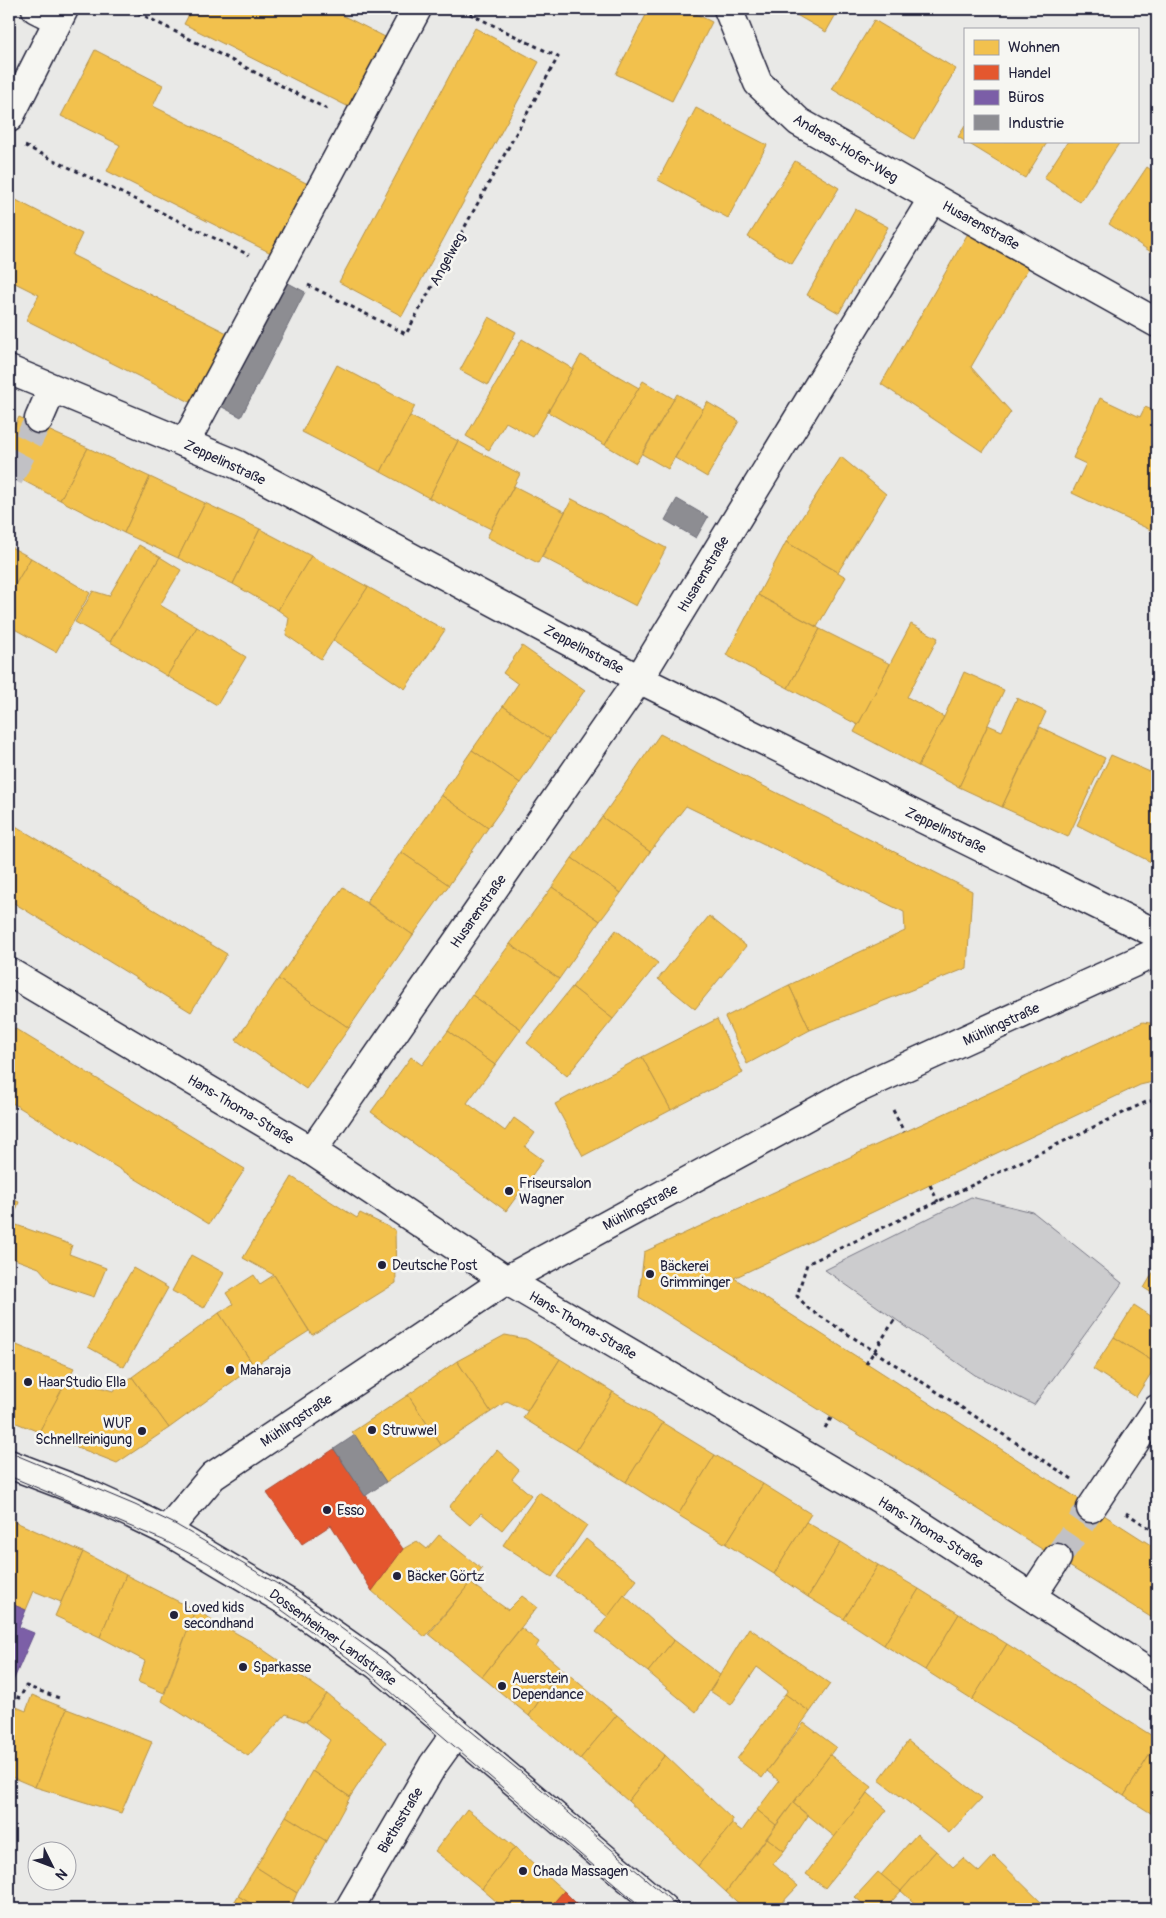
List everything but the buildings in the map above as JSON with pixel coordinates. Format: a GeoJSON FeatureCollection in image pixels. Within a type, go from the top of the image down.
{"type":"FeatureCollection","features":[{"type":"Feature","properties":{"kind":"street"},"geometry":{"type":"LineString","coordinates":[[185,443],[417,9]]}},
{"type":"Feature","properties":{"kind":"street","name":"Andreas-Hofer-Weg"},"geometry":{"type":"LineString","coordinates":[[728,9],[758,83],[799,122],[933,198]]}},
{"type":"Feature","properties":{"kind":"street"},"geometry":{"type":"LineString","coordinates":[[13,130],[53,13]]}},
{"type":"Feature","properties":{"kind":"street","name":"Husarenstraße"},"geometry":{"type":"LineString","coordinates":[[312,1151],[639,678],[933,198],[1157,324]]}},
{"type":"Feature","properties":{"kind":"street","name":"Zeppelinstraße"},"geometry":{"type":"LineString","coordinates":[[9,370],[238,465],[639,678],[1157,934]]}},
{"type":"Feature","properties":{"kind":"street"},"geometry":{"type":"LineString","coordinates":[[38,419],[52,389]]}},
{"type":"Feature","properties":{"kind":"street","name":"Mühlingstraße"},"geometry":{"type":"LineString","coordinates":[[169,1532],[173,1523],[212,1476],[506,1280],[855,1090],[1157,952]]}},
{"type":"Feature","properties":{"kind":"street","name":"Hans-Thoma-Straße"},"geometry":{"type":"LineString","coordinates":[[9,972],[312,1151],[506,1280],[890,1505],[1157,1678]]}},
{"type":"Feature","properties":{"kind":"street"},"geometry":{"type":"LineString","coordinates":[[1095,1502],[1157,1409]]}},
{"type":"Feature","properties":{"kind":"street","name":"Dossenheimer Landstraße"},"geometry":{"type":"LineString","coordinates":[[9,1464],[90,1495],[169,1532],[287,1602],[377,1665],[664,1909]]}},
{"type":"Feature","properties":{"kind":"street"},"geometry":{"type":"LineString","coordinates":[[1032,1596],[1057,1558]]}},
{"type":"Feature","properties":{"kind":"street","name":"Biethsstraße"},"geometry":{"type":"LineString","coordinates":[[348,1909],[433,1764],[456,1733]]}},
{"type":"Feature","properties":{"kind":"path"},"geometry":{"type":"LineString","coordinates":[[131,9],[356,124]]}},
{"type":"Feature","properties":{"kind":"path","name":"Angelweg"},"geometry":{"type":"LineString","coordinates":[[13,130],[406,334],[558,58],[460,9]]}},
{"type":"Feature","properties":{"kind":"path"},"geometry":{"type":"LineString","coordinates":[[1157,1100],[1146,1102],[807,1264],[797,1296],[809,1309],[874,1351],[1095,1502],[1157,1533]]}},
{"type":"Feature","properties":{"kind":"path"},"geometry":{"type":"LineString","coordinates":[[930,1185],[938,1202]]}},
{"type":"Feature","properties":{"kind":"path"},"geometry":{"type":"LineString","coordinates":[[866,1364],[895,1319]]}},
{"type":"Feature","properties":{"kind":"path"},"geometry":{"type":"LineString","coordinates":[[9,1694],[20,1698],[26,1686],[62,1699]]}},
{"type":"Feature","properties":{"kind":"shaded area"},"geometry":{"type":"Polygon","coordinates":[[[971,1197],[1033,1212],[1122,1283],[1034,1405],[975,1375],[825,1270],[971,1197]]]}},
{"type":"Feature","properties":{"kind":"tunnel"},"geometry":{"type":"LineString","coordinates":[[9,478],[39,419]]}},
{"type":"Feature","properties":{"kind":"tunnel"},"geometry":{"type":"LineString","coordinates":[[1057,1558],[1091,1508]]}},
{"type":"Feature","properties":{"kind":"tram line"},"geometry":{"type":"LineString","coordinates":[[9,1452],[173,1523],[293,1593],[382,1658],[527,1777],[681,1909]]}},
{"type":"Feature","properties":{"kind":"tram line"},"geometry":{"type":"LineString","coordinates":[[9,1476],[163,1540],[208,1563],[279,1608],[369,1673],[644,1909]]}},
{"type":"Feature","properties":{"kind":"place","name":"Friseursalon Wagner"},"geometry":{"type":"Point","coordinates":[509,1191]}},
{"type":"Feature","properties":{"kind":"place","name":"Deutsche Post"},"geometry":{"type":"Point","coordinates":[382,1265]}},
{"type":"Feature","properties":{"kind":"place","name":"Bäckerei Grimminger"},"geometry":{"type":"Point","coordinates":[650,1274]}},
{"type":"Feature","properties":{"kind":"place","name":"Maharaja"},"geometry":{"type":"Point","coordinates":[230,1370]}},
{"type":"Feature","properties":{"kind":"place","name":"HaarStudio Ella"},"geometry":{"type":"Point","coordinates":[28,1382]}},
{"type":"Feature","properties":{"kind":"place","name":"Struwwel"},"geometry":{"type":"Point","coordinates":[372,1430]}},
{"type":"Feature","properties":{"kind":"place","name":"WUP Schnellreinigung"},"geometry":{"type":"Point","coordinates":[142,1431]}},
{"type":"Feature","properties":{"kind":"place","name":"Esso"},"geometry":{"type":"Point","coordinates":[327,1510]}},
{"type":"Feature","properties":{"kind":"place","name":"Bäcker Görtz"},"geometry":{"type":"Point","coordinates":[397,1576]}},
{"type":"Feature","properties":{"kind":"place","name":"Loved kids secondhand"},"geometry":{"type":"Point","coordinates":[174,1615]}},
{"type":"Feature","properties":{"kind":"place","name":"Sparkasse"},"geometry":{"type":"Point","coordinates":[243,1667]}},
{"type":"Feature","properties":{"kind":"place","name":"Auerstein Dependance"},"geometry":{"type":"Point","coordinates":[502,1686]}},
{"type":"Feature","properties":{"kind":"place","name":"Chada Massagen"},"geometry":{"type":"Point","coordinates":[523,1871]}}]}
